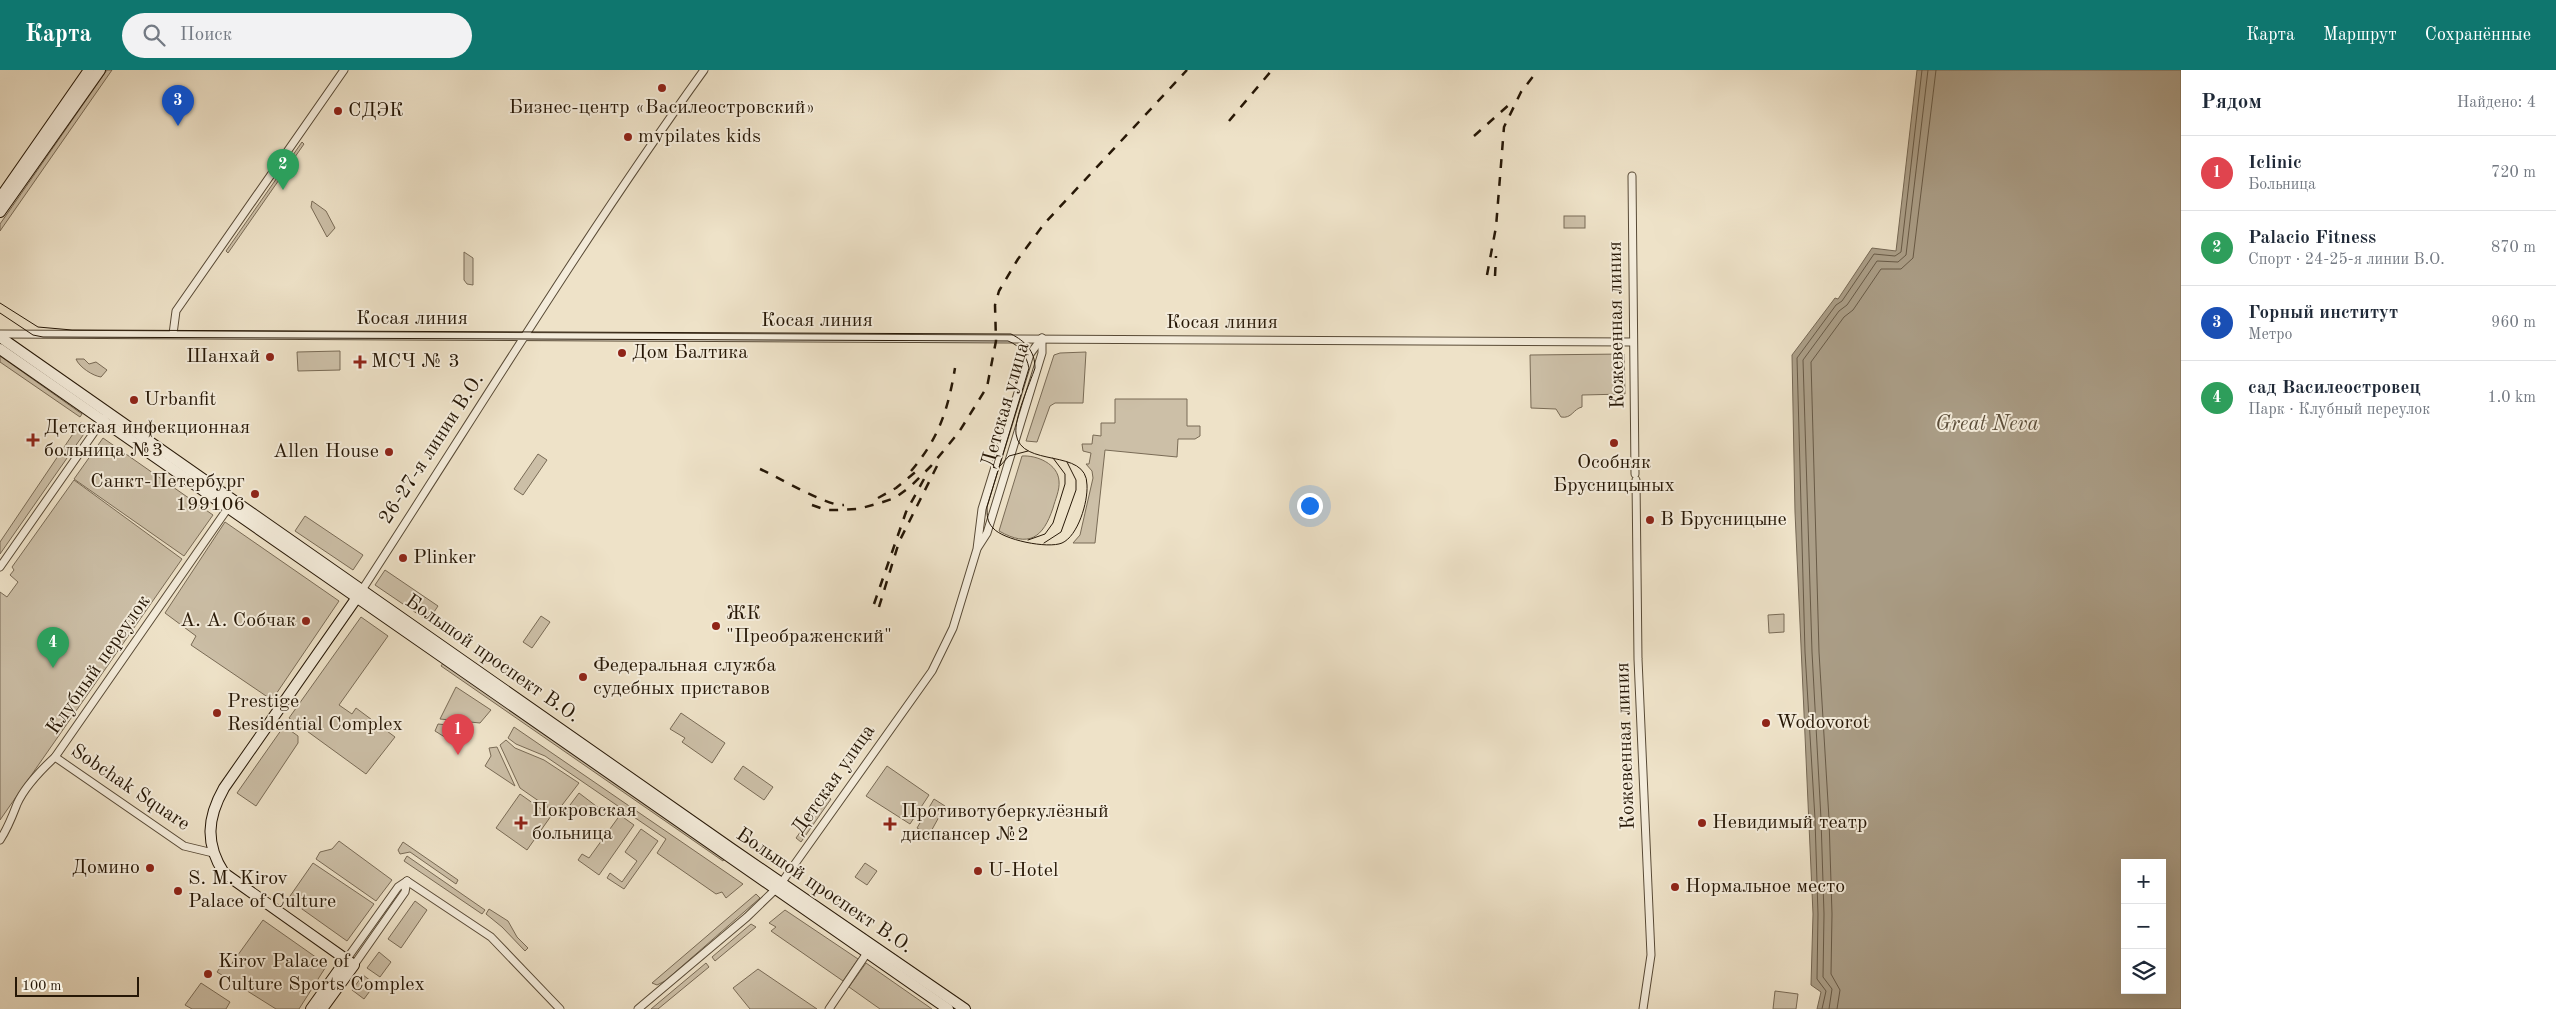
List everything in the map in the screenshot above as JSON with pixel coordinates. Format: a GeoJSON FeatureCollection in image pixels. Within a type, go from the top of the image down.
{"type":"FeatureCollection","features":[{"type":"Feature","properties":{"kind":"main road"},"geometry":{"type":"LineString","coordinates":[[0,198],[89,70]]}},
{"type":"Feature","properties":{"kind":"main road"},"geometry":{"type":"LineString","coordinates":[[0,212],[100,70]]}},
{"type":"Feature","properties":{"kind":"main road","name":"Большой проспект В.О."},"geometry":{"type":"LineString","coordinates":[[0,335],[228,508],[359,594]]}},
{"type":"Feature","properties":{"kind":"main road","name":"Большой проспект В.О."},"geometry":{"type":"LineString","coordinates":[[0,349],[105,416],[779,886],[965,1009]]}},
{"type":"Feature","properties":{"kind":"main road","name":"26-27-я линии В.О."},"geometry":{"type":"LineString","coordinates":[[213,853],[209,836],[210,822],[220,795],[359,594]]}},
{"type":"Feature","properties":{"kind":"main road"},"geometry":{"type":"LineString","coordinates":[[213,853],[224,873],[232,881],[350,962]]}},
{"type":"Feature","properties":{"kind":"main road","name":"Большой проспект В.О."},"geometry":{"type":"LineString","coordinates":[[779,886],[867,953],[948,1009]]}},
{"type":"Feature","properties":{"kind":"main road"},"geometry":{"type":"LineString","coordinates":[[311,1009],[350,962]]}},
{"type":"Feature","properties":{"kind":"main road"},"geometry":{"type":"LineString","coordinates":[[322,1009],[350,962]]}},
{"type":"Feature","properties":{"kind":"street"},"geometry":{"type":"LineString","coordinates":[[173,334],[176,311],[344,70]]}},
{"type":"Feature","properties":{"kind":"street","name":"26-27-я линии В.О."},"geometry":{"type":"LineString","coordinates":[[359,594],[526,335],[668,120],[704,70]]}},
{"type":"Feature","properties":{"kind":"street","name":"Кожевенная линия"},"geometry":{"type":"LineString","coordinates":[[1632,176],[1638,659],[1651,955],[1643,1009]]}},
{"type":"Feature","properties":{"kind":"street","name":"Косая линия"},"geometry":{"type":"LineString","coordinates":[[0,335],[526,335],[1633,342]]}},
{"type":"Feature","properties":{"kind":"street","name":"Детская улица"},"geometry":{"type":"LineString","coordinates":[[983,532],[982,509],[1030,354],[1042,338]]}},
{"type":"Feature","properties":{"kind":"street","name":"Детская улица"},"geometry":{"type":"LineString","coordinates":[[638,1009],[779,886],[932,671],[953,628],[1042,353],[1042,338]]}},
{"type":"Feature","properties":{"kind":"street"},"geometry":{"type":"LineString","coordinates":[[0,567],[105,416]]}},
{"type":"Feature","properties":{"kind":"street","name":"Клубный переулок"},"geometry":{"type":"LineString","coordinates":[[0,840],[12,823],[18,803],[41,770],[55,757],[228,508]]}},
{"type":"Feature","properties":{"kind":"street","name":"Sobchak Square"},"geometry":{"type":"LineString","coordinates":[[55,757],[184,846],[213,853]]}},
{"type":"Feature","properties":{"kind":"street"},"geometry":{"type":"LineString","coordinates":[[350,962],[398,887],[407,881],[491,937],[560,1009]]}},
{"type":"Feature","properties":{"kind":"street"},"geometry":{"type":"LineString","coordinates":[[829,1009],[867,953]]}},
{"type":"Feature","properties":{"kind":"shaded area"},"geometry":{"type":"Polygon","coordinates":[[[107,70],[112,70],[0,231],[0,224],[107,70]]]}},
{"type":"Feature","properties":{"kind":"shaded area"},"geometry":{"type":"Polygon","coordinates":[[[302,142],[304,144],[228,253],[226,251],[302,142]]]}},
{"type":"Feature","properties":{"kind":"shaded area"},"geometry":{"type":"Polygon","coordinates":[[[312,201],[326,211],[335,228],[327,237],[311,207],[312,201]]]}},
{"type":"Feature","properties":{"kind":"shaded area"},"geometry":{"type":"Polygon","coordinates":[[[1564,216],[1585,216],[1585,228],[1564,228],[1564,216]]]}},
{"type":"Feature","properties":{"kind":"shaded area"},"geometry":{"type":"Polygon","coordinates":[[[464,252],[473,258],[473,285],[467,284],[464,280],[464,252]]]}},
{"type":"Feature","properties":{"kind":"shaded area"},"geometry":{"type":"Polygon","coordinates":[[[340,351],[340,370],[298,371],[297,352],[340,351]]]}},
{"type":"Feature","properties":{"kind":"shaded area"},"geometry":{"type":"Polygon","coordinates":[[[1086,352],[1083,403],[1055,403],[1050,406],[1037,442],[1026,441],[1054,355],[1086,352]]]}},
{"type":"Feature","properties":{"kind":"shaded area"},"geometry":{"type":"Polygon","coordinates":[[[1624,354],[1625,394],[1582,395],[1582,407],[1568,417],[1561,417],[1556,409],[1531,408],[1530,355],[1624,354]]]}},
{"type":"Feature","properties":{"kind":"shaded area"},"geometry":{"type":"Polygon","coordinates":[[[0,356],[82,414],[80,417],[0,362],[0,356]]]}},
{"type":"Feature","properties":{"kind":"shaded area"},"geometry":{"type":"Polygon","coordinates":[[[76,359],[84,359],[89,364],[96,362],[107,370],[101,377],[98,376],[83,368],[76,359]]]}},
{"type":"Feature","properties":{"kind":"shaded area"},"geometry":{"type":"Polygon","coordinates":[[[1115,399],[1187,399],[1187,426],[1200,426],[1200,436],[1195,439],[1178,439],[1177,457],[1105,450],[1095,543],[1073,543],[1080,535],[1093,478],[1092,471],[1086,464],[1089,464],[1091,453],[1083,451],[1082,444],[1092,444],[1093,435],[1101,436],[1101,423],[1115,423],[1115,399]]]}},
{"type":"Feature","properties":{"kind":"shaded area"},"geometry":{"type":"Polygon","coordinates":[[[81,422],[88,428],[0,554],[0,542],[81,422]]]}},
{"type":"Feature","properties":{"kind":"shaded area"},"geometry":{"type":"Polygon","coordinates":[[[103,438],[213,515],[184,556],[74,479],[103,438]]]}},
{"type":"Feature","properties":{"kind":"shaded area"},"geometry":{"type":"Polygon","coordinates":[[[538,454],[547,460],[523,495],[514,489],[538,454]]]}},
{"type":"Feature","properties":{"kind":"shaded area"},"geometry":{"type":"Polygon","coordinates":[[[1022,456],[1034,457],[1051,465],[1058,475],[1059,481],[1053,508],[1045,527],[1034,537],[1027,539],[1019,539],[999,531],[1022,456]]]}},
{"type":"Feature","properties":{"kind":"shaded area"},"geometry":{"type":"Polygon","coordinates":[[[74,480],[182,559],[0,820],[0,592],[7,597],[18,582],[10,575],[14,570],[12,567],[74,480]]]}},
{"type":"Feature","properties":{"kind":"shaded area"},"geometry":{"type":"Polygon","coordinates":[[[305,516],[363,555],[353,570],[295,531],[305,516]]]}},
{"type":"Feature","properties":{"kind":"shaded area"},"geometry":{"type":"Polygon","coordinates":[[[225,522],[339,601],[272,700],[191,645],[196,636],[165,613],[225,522]]]}},
{"type":"Feature","properties":{"kind":"shaded area"},"geometry":{"type":"Polygon","coordinates":[[[385,570],[438,606],[428,621],[375,585],[385,570]]]}},
{"type":"Feature","properties":{"kind":"shaded area"},"geometry":{"type":"Polygon","coordinates":[[[1784,614],[1784,632],[1769,633],[1768,615],[1784,614]]]}},
{"type":"Feature","properties":{"kind":"shaded area"},"geometry":{"type":"Polygon","coordinates":[[[541,616],[550,622],[532,648],[523,642],[541,616]]]}},
{"type":"Feature","properties":{"kind":"shaded area"},"geometry":{"type":"Polygon","coordinates":[[[361,617],[388,636],[339,705],[352,714],[356,708],[395,737],[366,774],[289,718],[361,617]]]}},
{"type":"Feature","properties":{"kind":"shaded area"},"geometry":{"type":"Polygon","coordinates":[[[443,663],[724,859],[723,861],[441,666],[443,663]]]}},
{"type":"Feature","properties":{"kind":"shaded area"},"geometry":{"type":"Polygon","coordinates":[[[456,687],[491,710],[480,723],[440,719],[456,687]]]}},
{"type":"Feature","properties":{"kind":"shaded area"},"geometry":{"type":"Polygon","coordinates":[[[681,713],[725,743],[712,763],[682,742],[685,738],[670,729],[681,713]]]}},
{"type":"Feature","properties":{"kind":"shaded area"},"geometry":{"type":"Polygon","coordinates":[[[438,724],[468,727],[456,744],[435,731],[438,724]]]}},
{"type":"Feature","properties":{"kind":"shaded area"},"geometry":{"type":"Polygon","coordinates":[[[284,726],[298,736],[298,743],[256,806],[237,793],[284,726]]]}},
{"type":"Feature","properties":{"kind":"shaded area"},"geometry":{"type":"Polygon","coordinates":[[[514,727],[743,884],[726,898],[722,892],[716,894],[657,853],[666,839],[545,756],[516,744],[508,738],[514,727]]]}},
{"type":"Feature","properties":{"kind":"shaded area"},"geometry":{"type":"Polygon","coordinates":[[[506,740],[515,748],[544,760],[579,783],[556,813],[520,788],[500,745],[506,740]]]}},
{"type":"Feature","properties":{"kind":"shaded area"},"geometry":{"type":"Polygon","coordinates":[[[497,747],[515,786],[485,766],[491,756],[489,748],[497,747]]]}},
{"type":"Feature","properties":{"kind":"shaded area"},"geometry":{"type":"Polygon","coordinates":[[[743,766],[773,787],[764,800],[734,779],[743,766]]]}},
{"type":"Feature","properties":{"kind":"shaded area"},"geometry":{"type":"Polygon","coordinates":[[[887,766],[929,795],[910,824],[866,796],[887,766]]]}},
{"type":"Feature","properties":{"kind":"shaded area"},"geometry":{"type":"Polygon","coordinates":[[[579,793],[600,809],[594,818],[580,808],[573,819],[564,813],[579,793]]]}},
{"type":"Feature","properties":{"kind":"shaded area"},"geometry":{"type":"Polygon","coordinates":[[[520,794],[551,816],[527,850],[496,828],[520,794]]]}},
{"type":"Feature","properties":{"kind":"shaded area"},"geometry":{"type":"Polygon","coordinates":[[[826,796],[831,799],[801,842],[796,838],[826,796]]]}},
{"type":"Feature","properties":{"kind":"shaded area"},"geometry":{"type":"Polygon","coordinates":[[[934,799],[945,806],[929,835],[917,828],[934,799]]]}},
{"type":"Feature","properties":{"kind":"shaded area"},"geometry":{"type":"Polygon","coordinates":[[[620,815],[634,825],[599,875],[578,860],[582,854],[589,858],[620,815]]]}},
{"type":"Feature","properties":{"kind":"shaded area"},"geometry":{"type":"Polygon","coordinates":[[[641,829],[658,841],[624,889],[607,878],[610,873],[622,882],[637,861],[625,852],[641,829]]]}},
{"type":"Feature","properties":{"kind":"shaded area"},"geometry":{"type":"Polygon","coordinates":[[[339,841],[392,880],[376,901],[316,859],[320,852],[332,849],[339,841]]]}},
{"type":"Feature","properties":{"kind":"shaded area"},"geometry":{"type":"Polygon","coordinates":[[[403,842],[458,880],[456,884],[410,852],[400,854],[398,850],[403,842]]]}},
{"type":"Feature","properties":{"kind":"shaded area"},"geometry":{"type":"Polygon","coordinates":[[[407,856],[485,910],[482,914],[404,861],[407,856]]]}},
{"type":"Feature","properties":{"kind":"shaded area"},"geometry":{"type":"Polygon","coordinates":[[[313,863],[374,904],[347,941],[288,899],[313,863]]]}},
{"type":"Feature","properties":{"kind":"shaded area"},"geometry":{"type":"Polygon","coordinates":[[[865,863],[877,871],[867,885],[855,877],[865,863]]]}},
{"type":"Feature","properties":{"kind":"shaded area"},"geometry":{"type":"Polygon","coordinates":[[[756,894],[760,898],[665,981],[657,985],[652,983],[756,894]]]}},
{"type":"Feature","properties":{"kind":"shaded area"},"geometry":{"type":"Polygon","coordinates":[[[415,901],[427,910],[401,948],[388,939],[415,901]]]}},
{"type":"Feature","properties":{"kind":"shaded area"},"geometry":{"type":"Polygon","coordinates":[[[489,909],[508,921],[517,937],[528,948],[525,951],[502,927],[486,914],[489,909]]]}},
{"type":"Feature","properties":{"kind":"shaded area"},"geometry":{"type":"Polygon","coordinates":[[[785,910],[858,959],[843,981],[771,931],[776,927],[769,923],[785,910]]]}},
{"type":"Feature","properties":{"kind":"shaded area"},"geometry":{"type":"Polygon","coordinates":[[[263,920],[327,965],[299,1009],[276,1009],[217,972],[224,962],[230,966],[263,920]]]}},
{"type":"Feature","properties":{"kind":"shaded area"},"geometry":{"type":"Polygon","coordinates":[[[751,924],[756,927],[715,961],[712,957],[751,924]]]}},
{"type":"Feature","properties":{"kind":"shaded area"},"geometry":{"type":"Polygon","coordinates":[[[379,952],[391,962],[380,977],[367,968],[379,952]]]}},
{"type":"Feature","properties":{"kind":"shaded area"},"geometry":{"type":"Polygon","coordinates":[[[706,963],[709,967],[658,1009],[651,1009],[706,963]]]}},
{"type":"Feature","properties":{"kind":"shaded area"},"geometry":{"type":"Polygon","coordinates":[[[866,963],[932,1009],[880,1009],[849,987],[866,963]]]}},
{"type":"Feature","properties":{"kind":"shaded area"},"geometry":{"type":"Polygon","coordinates":[[[758,969],[817,1009],[750,1009],[733,988],[758,969]]]}},
{"type":"Feature","properties":{"kind":"shaded area"},"geometry":{"type":"Polygon","coordinates":[[[363,975],[375,984],[364,999],[352,990],[363,975]]]}},
{"type":"Feature","properties":{"kind":"shaded area"},"geometry":{"type":"Polygon","coordinates":[[[201,983],[230,1002],[226,1009],[192,1009],[185,1005],[201,983]]]}},
{"type":"Feature","properties":{"kind":"shaded area"},"geometry":{"type":"Polygon","coordinates":[[[1775,991],[1798,994],[1796,1009],[1773,1009],[1775,991]]]}},
{"type":"Feature","properties":{"kind":"water","name":"Great Neva"},"geometry":{"type":"Polygon","coordinates":[[[1917,70],[2181,70],[2181,1009],[1817,1009],[1821,992],[1811,985],[1813,914],[1795,512],[1792,355],[1835,298],[1838,299],[1872,248],[1896,251],[1917,70]]]}},
{"type":"Feature","properties":{"kind":"tram line"},"geometry":{"type":"LineString","coordinates":[[0,303],[38,327],[72,330],[1011,334],[1028,347],[1035,362],[1035,368],[1017,419],[1016,434],[1020,445],[1029,451],[1077,466],[1084,473],[1087,485],[1086,500],[1081,518],[1073,533],[1068,539],[1055,545],[1016,540],[998,532],[990,523],[987,516],[987,507],[1029,368],[1022,352],[1008,341],[43,337],[33,335],[0,313]]}},
{"type":"Feature","properties":{"kind":"tram line"},"geometry":{"type":"LineString","coordinates":[[1000,466],[1009,456],[1028,451]]}},
{"type":"Feature","properties":{"kind":"tram line"},"geometry":{"type":"LineString","coordinates":[[1028,540],[1045,534],[1053,523],[1065,484],[1065,474],[1053,458]]}},
{"type":"Feature","properties":{"kind":"tram line"},"geometry":{"type":"LineString","coordinates":[[1044,543],[1061,532],[1076,490],[1076,480],[1067,462]]}},
{"type":"Feature","properties":{"kind":"railway"},"geometry":{"type":"LineString","coordinates":[[812,505],[826,510],[838,510],[858,509],[880,503],[895,498],[911,486],[931,466],[959,432],[987,387],[996,341],[995,305],[999,291],[1018,259],[1044,224],[1187,70]]}},
{"type":"Feature","properties":{"kind":"railway"},"geometry":{"type":"LineString","coordinates":[[1229,121],[1272,70]]}},
{"type":"Feature","properties":{"kind":"railway"},"geometry":{"type":"LineString","coordinates":[[1487,275],[1496,227],[1504,127],[1521,92],[1538,70]]}},
{"type":"Feature","properties":{"kind":"railway"},"geometry":{"type":"LineString","coordinates":[[1474,136],[1511,103]]}},
{"type":"Feature","properties":{"kind":"railway"},"geometry":{"type":"LineString","coordinates":[[1495,276],[1496,256]]}},
{"type":"Feature","properties":{"kind":"railway"},"geometry":{"type":"LineString","coordinates":[[911,471],[929,447],[941,423],[955,368]]}},
{"type":"Feature","properties":{"kind":"railway"},"geometry":{"type":"LineString","coordinates":[[879,607],[899,542],[937,466]]}},
{"type":"Feature","properties":{"kind":"railway"},"geometry":{"type":"LineString","coordinates":[[760,469],[815,497],[844,505]]}},
{"type":"Feature","properties":{"kind":"railway"},"geometry":{"type":"LineString","coordinates":[[878,498],[896,488],[919,469]]}},
{"type":"Feature","properties":{"kind":"railway"},"geometry":{"type":"LineString","coordinates":[[874,604],[906,512],[924,479]]}},
{"type":"Feature","properties":{"kind":"place","name":"Бизнес-центр «Василеостровский»"},"geometry":{"type":"Point","coordinates":[662,88]}},
{"type":"Feature","properties":{"kind":"place","name":"СДЭК"},"geometry":{"type":"Point","coordinates":[338,111]}},
{"type":"Feature","properties":{"kind":"place","name":"Горный институт"},"geometry":{"type":"Point","coordinates":[178,126]}},
{"type":"Feature","properties":{"kind":"place","name":"mvpilates kids"},"geometry":{"type":"Point","coordinates":[628,137]}},
{"type":"Feature","properties":{"kind":"place","name":"Palacio Fitness"},"geometry":{"type":"Point","coordinates":[283,190]}},
{"type":"Feature","properties":{"kind":"place","name":"Дом Балтика"},"geometry":{"type":"Point","coordinates":[622,353]}},
{"type":"Feature","properties":{"kind":"place","name":"Шанхай"},"geometry":{"type":"Point","coordinates":[270,357]}},
{"type":"Feature","properties":{"kind":"place","name":"МСЧ № 3"},"geometry":{"type":"Point","coordinates":[360,362]}},
{"type":"Feature","properties":{"kind":"place","name":"Urbanfit"},"geometry":{"type":"Point","coordinates":[134,400]}},
{"type":"Feature","properties":{"kind":"place","name":"Детская инфекционная больница №3"},"geometry":{"type":"Point","coordinates":[33,440]}},
{"type":"Feature","properties":{"kind":"place","name":"Особняк Брусницыных"},"geometry":{"type":"Point","coordinates":[1614,443]}},
{"type":"Feature","properties":{"kind":"place","name":"Allen House"},"geometry":{"type":"Point","coordinates":[389,452]}},
{"type":"Feature","properties":{"kind":"place","name":"Санкт-Петербург 199106"},"geometry":{"type":"Point","coordinates":[255,494]}},
{"type":"Feature","properties":{"kind":"place","name":"В Брусницыне"},"geometry":{"type":"Point","coordinates":[1650,520]}},
{"type":"Feature","properties":{"kind":"place","name":"Plinker"},"geometry":{"type":"Point","coordinates":[403,558]}},
{"type":"Feature","properties":{"kind":"place","name":"А. А. Собчак"},"geometry":{"type":"Point","coordinates":[306,621]}},
{"type":"Feature","properties":{"kind":"place","name":"ЖК \"Преображенский\""},"geometry":{"type":"Point","coordinates":[716,626]}},
{"type":"Feature","properties":{"kind":"place","name":"сад Василеостровец"},"geometry":{"type":"Point","coordinates":[53,668]}},
{"type":"Feature","properties":{"kind":"place","name":"Федеральная служба судебных приставов"},"geometry":{"type":"Point","coordinates":[583,677]}},
{"type":"Feature","properties":{"kind":"place","name":"Prestige Residential Complex"},"geometry":{"type":"Point","coordinates":[217,713]}},
{"type":"Feature","properties":{"kind":"place","name":"Wodovorot"},"geometry":{"type":"Point","coordinates":[1766,723]}},
{"type":"Feature","properties":{"kind":"place","name":"Iclinic"},"geometry":{"type":"Point","coordinates":[458,755]}},
{"type":"Feature","properties":{"kind":"place","name":"Покровская больница"},"geometry":{"type":"Point","coordinates":[521,823]}},
{"type":"Feature","properties":{"kind":"place","name":"Невидимый театр"},"geometry":{"type":"Point","coordinates":[1702,823]}},
{"type":"Feature","properties":{"kind":"place","name":"Противотуберкулёзный диспансер №2"},"geometry":{"type":"Point","coordinates":[890,824]}},
{"type":"Feature","properties":{"kind":"place","name":"Домино"},"geometry":{"type":"Point","coordinates":[150,868]}},
{"type":"Feature","properties":{"kind":"place","name":"U-Hotel"},"geometry":{"type":"Point","coordinates":[978,871]}},
{"type":"Feature","properties":{"kind":"place","name":"Нормальное место"},"geometry":{"type":"Point","coordinates":[1675,887]}},
{"type":"Feature","properties":{"kind":"place","name":"S. M. Kirov Palace of Culture"},"geometry":{"type":"Point","coordinates":[178,891]}},
{"type":"Feature","properties":{"kind":"place","name":"Kirov Palace of Culture Sports Complex"},"geometry":{"type":"Point","coordinates":[208,974]}}]}
